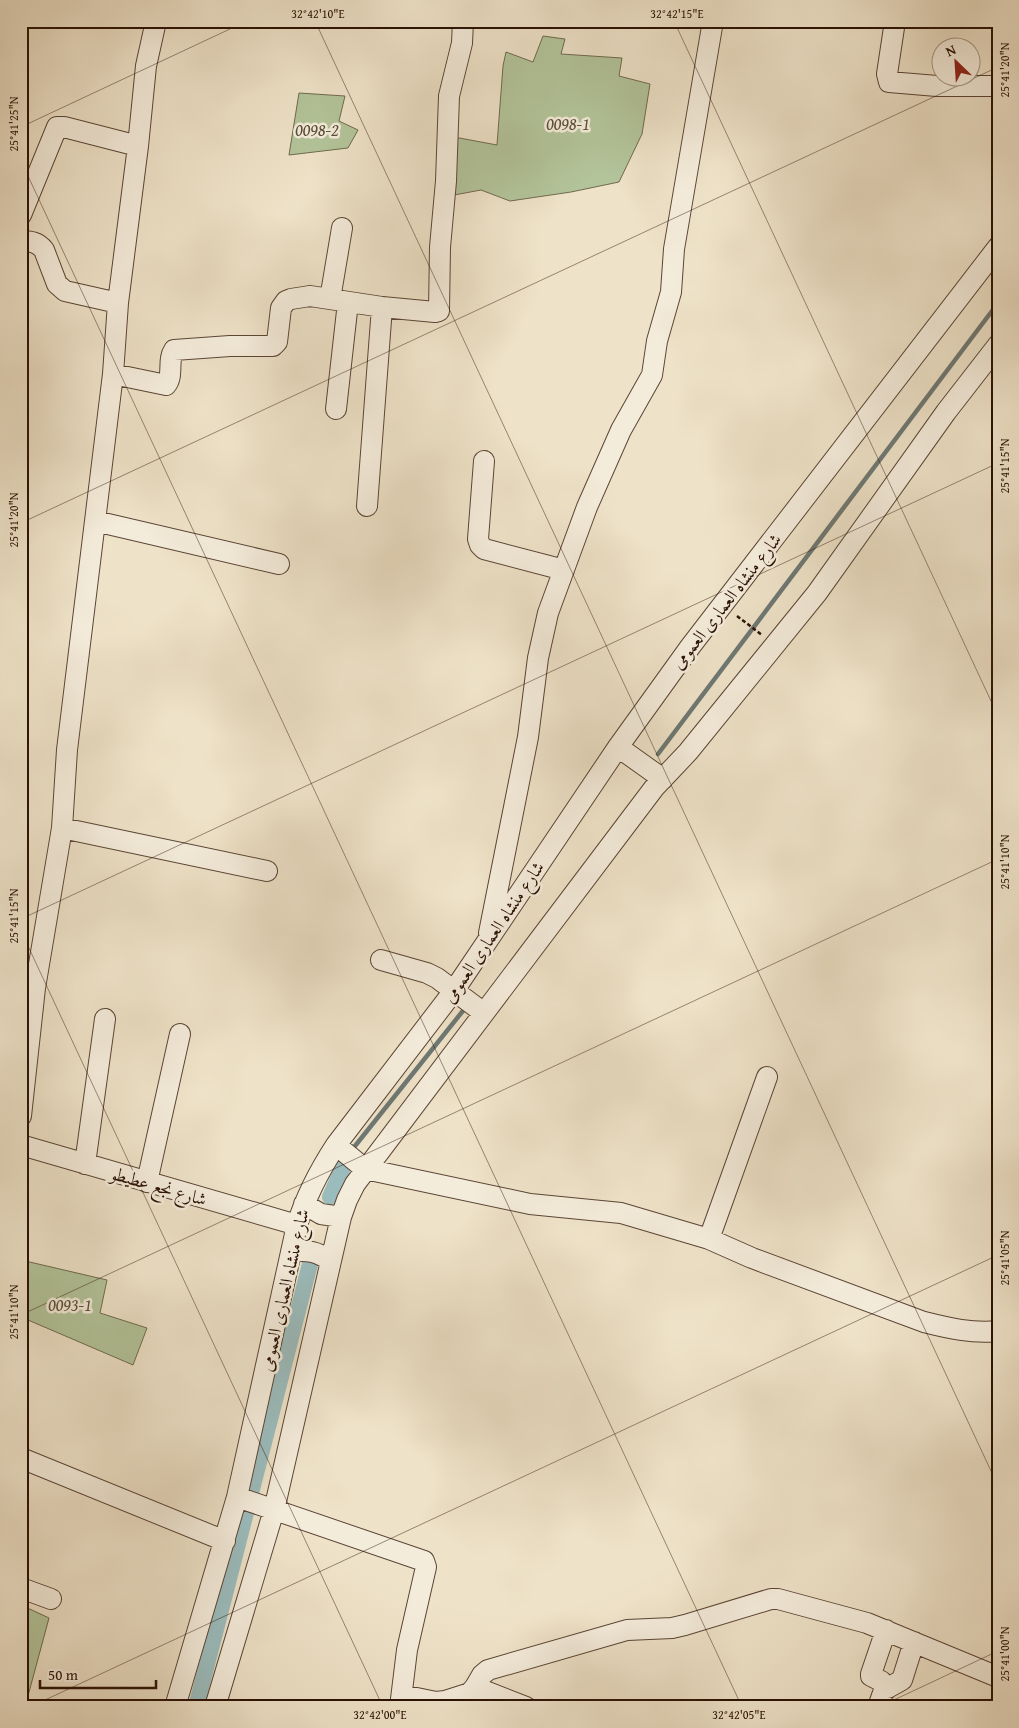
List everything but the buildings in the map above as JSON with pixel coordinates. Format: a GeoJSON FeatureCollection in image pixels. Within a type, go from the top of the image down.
{"type":"FeatureCollection","features":[{"type":"Feature","properties":{"kind":"street"},"geometry":{"type":"LineString","coordinates":[[21,1116],[28,985],[62,828],[67,750],[113,374],[118,302],[146,66],[156,21]]}},
{"type":"Feature","properties":{"kind":"street"},"geometry":{"type":"LineString","coordinates":[[113,374],[166,385],[170,380],[171,355],[174,350],[230,346],[273,346],[277,342],[281,308],[286,301],[308,296],[382,307],[439,311],[440,247],[446,181],[449,96],[462,43],[463,21]]}},
{"type":"Feature","properties":{"kind":"street"},"geometry":{"type":"LineString","coordinates":[[487,942],[528,737],[541,643],[548,613],[587,507],[621,430],[652,375],[658,341],[671,292],[674,248],[713,21]]}},
{"type":"Feature","properties":{"kind":"street"},"geometry":{"type":"LineString","coordinates":[[895,21],[887,74],[889,82],[937,86],[998,86]]}},
{"type":"Feature","properties":{"kind":"street"},"geometry":{"type":"LineString","coordinates":[[21,215],[57,127],[64,127],[138,146]]}},
{"type":"Feature","properties":{"kind":"street"},"geometry":{"type":"LineString","coordinates":[[336,409],[342,228]]}},
{"type":"Feature","properties":{"kind":"street"},"geometry":{"type":"LineString","coordinates":[[21,241],[40,245],[44,250],[57,284],[65,291],[118,302]]}},
{"type":"Feature","properties":{"kind":"street","name":"شارع منشاه العمارى العمومى"},"geometry":{"type":"LineString","coordinates":[[175,1707],[237,1497],[297,1225],[304,1204],[323,1164],[453,992],[618,747],[690,647],[998,247]]}},
{"type":"Feature","properties":{"kind":"street"},"geometry":{"type":"LineString","coordinates":[[367,506],[382,307]]}},
{"type":"Feature","properties":{"kind":"street"},"geometry":{"type":"LineString","coordinates":[[214,1707],[274,1510],[341,1217],[355,1184],[663,778],[688,752],[817,593],[946,412],[998,345]]}},
{"type":"Feature","properties":{"kind":"street"},"geometry":{"type":"LineString","coordinates":[[484,461],[478,539],[480,545],[484,549],[564,570]]}},
{"type":"Feature","properties":{"kind":"street"},"geometry":{"type":"LineString","coordinates":[[95,521],[280,564]]}},
{"type":"Feature","properties":{"kind":"street"},"geometry":{"type":"LineString","coordinates":[[618,747],[663,778]]}},
{"type":"Feature","properties":{"kind":"street"},"geometry":{"type":"LineString","coordinates":[[62,828],[267,871]]}},
{"type":"Feature","properties":{"kind":"street"},"geometry":{"type":"LineString","coordinates":[[380,960],[427,973],[437,978],[453,992],[484,1013]]}},
{"type":"Feature","properties":{"kind":"street"},"geometry":{"type":"LineString","coordinates":[[85,1164],[105,1019]]}},
{"type":"Feature","properties":{"kind":"street"},"geometry":{"type":"LineString","coordinates":[[147,1182],[180,1034]]}},
{"type":"Feature","properties":{"kind":"street"},"geometry":{"type":"LineString","coordinates":[[709,1239],[767,1077]]}},
{"type":"Feature","properties":{"kind":"street","name":"شارع نجع عطيطو"},"geometry":{"type":"LineString","coordinates":[[21,1145],[297,1225]]}},
{"type":"Feature","properties":{"kind":"street"},"geometry":{"type":"LineString","coordinates":[[336,1145],[365,1169],[530,1204],[622,1213],[709,1239],[752,1258],[924,1322],[950,1329],[998,1331]]}},
{"type":"Feature","properties":{"kind":"street"},"geometry":{"type":"LineString","coordinates":[[304,1204],[321,1214],[341,1217]]}},
{"type":"Feature","properties":{"kind":"street"},"geometry":{"type":"LineString","coordinates":[[291,1252],[312,1251],[331,1261]]}},
{"type":"Feature","properties":{"kind":"street"},"geometry":{"type":"LineString","coordinates":[[21,1458],[224,1540]]}},
{"type":"Feature","properties":{"kind":"street"},"geometry":{"type":"LineString","coordinates":[[237,1497],[424,1561],[426,1567],[406,1650],[401,1701],[442,1702],[470,1693],[482,1675],[488,1670],[626,1630],[679,1627],[771,1599],[842,1616],[886,1630],[998,1677]]}},
{"type":"Feature","properties":{"kind":"street"},"geometry":{"type":"LineString","coordinates":[[21,1588],[51,1600]]}},
{"type":"Feature","properties":{"kind":"street"},"geometry":{"type":"LineString","coordinates":[[886,1630],[870,1674],[888,1688]]}},
{"type":"Feature","properties":{"kind":"street"},"geometry":{"type":"LineString","coordinates":[[878,1707],[881,1695],[888,1688],[902,1680],[914,1642]]}},
{"type":"Feature","properties":{"kind":"street"},"geometry":{"type":"LineString","coordinates":[[475,1688],[526,1707]]}},
{"type":"Feature","properties":{"kind":"path"},"geometry":{"type":"LineString","coordinates":[[736,616],[767,639]]}},
{"type":"Feature","properties":{"kind":"green space","name":"0098-1"},"geometry":{"type":"Polygon","coordinates":[[[543,36],[565,39],[561,54],[622,58],[619,76],[650,84],[642,134],[619,182],[571,192],[510,201],[481,190],[438,198],[438,134],[497,145],[503,66],[506,52],[533,62],[543,36]]]}},
{"type":"Feature","properties":{"kind":"green space","name":"0098-2"},"geometry":{"type":"Polygon","coordinates":[[[299,93],[345,96],[339,121],[358,130],[348,148],[289,155],[299,93]]]}},
{"type":"Feature","properties":{"kind":"green space","name":"0093-1"},"geometry":{"type":"Polygon","coordinates":[[[21,1260],[107,1280],[100,1313],[147,1328],[133,1365],[21,1317],[21,1260]]]}},
{"type":"Feature","properties":{"kind":"green space"},"geometry":{"type":"Polygon","coordinates":[[[21,1605],[49,1618],[25,1707],[21,1707],[21,1605]]]}},
{"type":"Feature","properties":{"kind":"waterway"},"geometry":{"type":"LineString","coordinates":[[658,754],[998,303]]}},
{"type":"Feature","properties":{"kind":"waterway"},"geometry":{"type":"LineString","coordinates":[[355,1146],[466,1007]]}},
{"type":"Feature","properties":{"kind":"waterway"},"geometry":{"type":"LineString","coordinates":[[330,1197],[346,1160]]}},
{"type":"Feature","properties":{"kind":"waterway"},"geometry":{"type":"LineString","coordinates":[[196,1707],[310,1264]]}}]}
